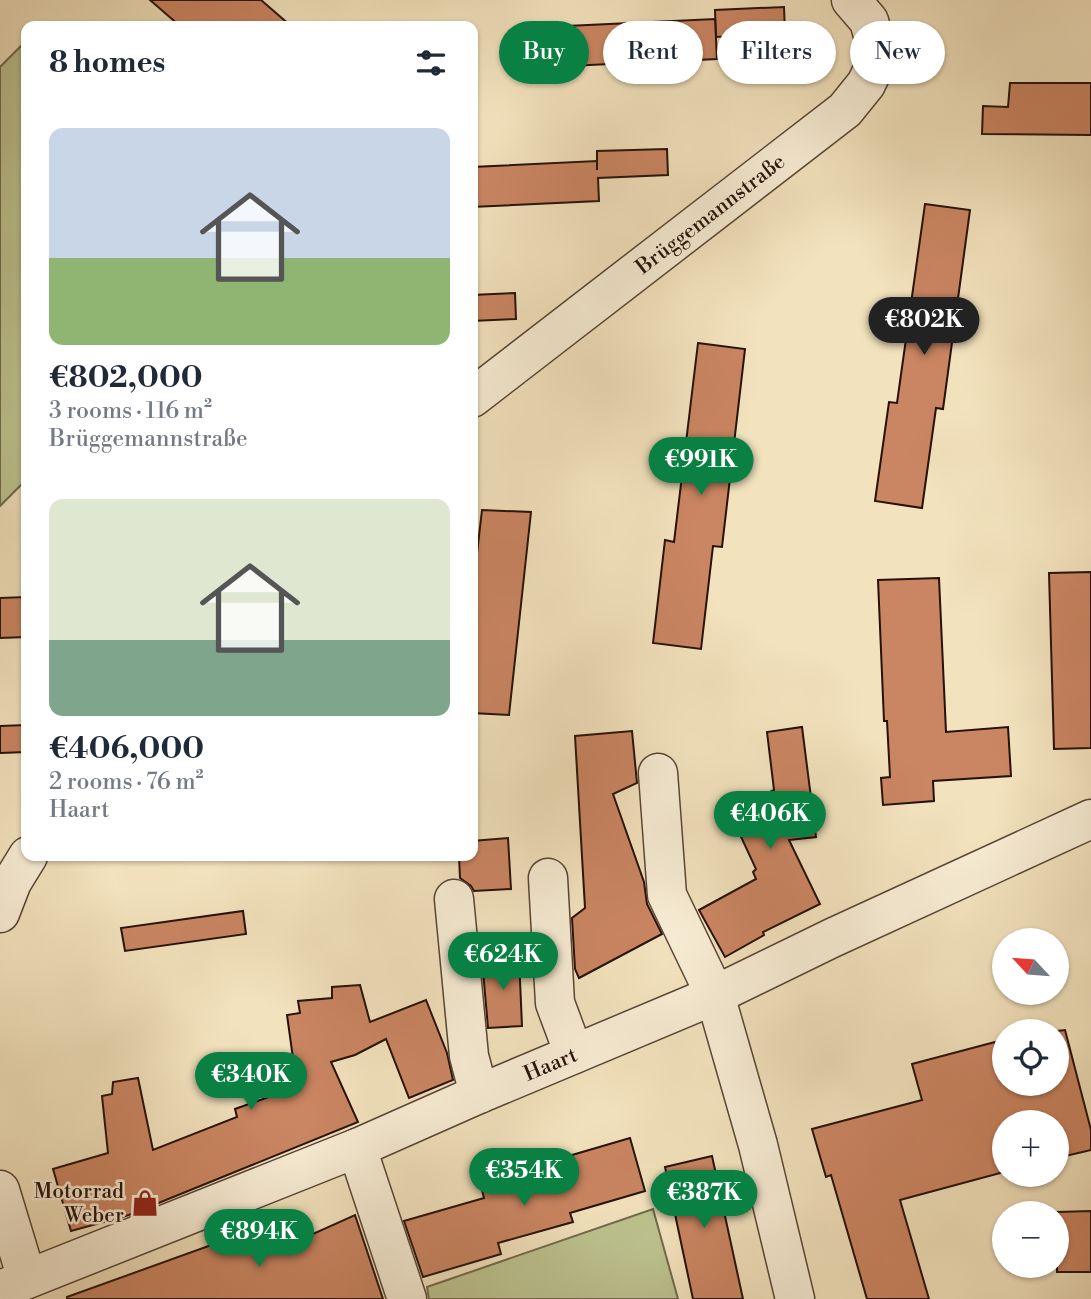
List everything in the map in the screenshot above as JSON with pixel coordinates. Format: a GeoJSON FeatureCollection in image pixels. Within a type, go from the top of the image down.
{"type":"FeatureCollection","features":[{"type":"Feature","properties":{"kind":"street","name":"Brüggemannstraße"},"geometry":{"type":"LineString","coordinates":[[478,393],[845,110],[866,84],[879,57],[869,20],[851,0]]}},
{"type":"Feature","properties":{"kind":"street"},"geometry":{"type":"LineString","coordinates":[[658,773],[667,895],[715,995],[758,1144],[795,1299]]}},
{"type":"Feature","properties":{"kind":"street","name":"Haart"},"geometry":{"type":"LineString","coordinates":[[14,1284],[357,1148],[715,995],[1091,819]]}},
{"type":"Feature","properties":{"kind":"street"},"geometry":{"type":"LineString","coordinates":[[0,913],[12,881],[26,861]]}},
{"type":"Feature","properties":{"kind":"street"},"geometry":{"type":"LineString","coordinates":[[548,878],[555,1003],[574,1054]]}},
{"type":"Feature","properties":{"kind":"street"},"geometry":{"type":"LineString","coordinates":[[454,899],[468,1056],[479,1094]]}},
{"type":"Feature","properties":{"kind":"street"},"geometry":{"type":"LineString","coordinates":[[357,1148],[407,1299]]}},
{"type":"Feature","properties":{"kind":"street"},"geometry":{"type":"LineString","coordinates":[[0,1190],[14,1284]]}},
{"type":"Feature","properties":{"kind":"green space"},"geometry":{"type":"Polygon","coordinates":[[[21,46],[21,485],[0,506],[0,67],[21,46]]]}},
{"type":"Feature","properties":{"kind":"green space"},"geometry":{"type":"Polygon","coordinates":[[[653,1209],[678,1299],[429,1299],[427,1287],[653,1209]]]}},
{"type":"Feature","properties":{"kind":"building"},"geometry":{"type":"Polygon","coordinates":[[[150,0],[261,0],[285,21],[174,21],[150,0]]]}},
{"type":"Feature","properties":{"kind":"building"},"geometry":{"type":"Polygon","coordinates":[[[784,7],[785,21],[717,21],[716,37],[715,10],[784,7]]]}},
{"type":"Feature","properties":{"kind":"building"},"geometry":{"type":"Polygon","coordinates":[[[715,19],[717,59],[703,60],[703,21],[673,21],[715,19]]]}},
{"type":"Feature","properties":{"kind":"building"},"geometry":{"type":"Polygon","coordinates":[[[603,24],[603,64],[589,65],[589,25],[603,24]]]}},
{"type":"Feature","properties":{"kind":"building"},"geometry":{"type":"Polygon","coordinates":[[[1010,83],[1091,83],[1091,135],[982,134],[983,106],[1008,107],[1010,83]]]}},
{"type":"Feature","properties":{"kind":"building"},"geometry":{"type":"Polygon","coordinates":[[[667,149],[668,175],[598,178],[599,201],[478,207],[478,167],[597,161],[597,151],[667,149]]]}},
{"type":"Feature","properties":{"kind":"building"},"geometry":{"type":"Polygon","coordinates":[[[925,204],[970,210],[943,409],[936,408],[922,508],[875,501],[889,402],[897,403],[925,204]]]}},
{"type":"Feature","properties":{"kind":"building"},"geometry":{"type":"Polygon","coordinates":[[[515,293],[516,319],[478,321],[478,295],[515,293]]]}},
{"type":"Feature","properties":{"kind":"building"},"geometry":{"type":"Polygon","coordinates":[[[698,343],[745,349],[722,547],[713,546],[701,649],[653,643],[665,540],[674,542],[698,343]]]}},
{"type":"Feature","properties":{"kind":"building"},"geometry":{"type":"Polygon","coordinates":[[[482,510],[531,512],[509,715],[478,713],[478,544],[482,510]]]}},
{"type":"Feature","properties":{"kind":"building"},"geometry":{"type":"Polygon","coordinates":[[[1091,572],[1091,748],[1054,749],[1049,573],[1091,572]]]}},
{"type":"Feature","properties":{"kind":"building"},"geometry":{"type":"Polygon","coordinates":[[[939,578],[946,732],[1008,727],[1011,776],[933,781],[934,801],[883,805],[881,778],[890,777],[887,721],[884,721],[878,580],[939,578]]]}},
{"type":"Feature","properties":{"kind":"building"},"geometry":{"type":"Polygon","coordinates":[[[21,597],[21,637],[0,638],[0,598],[21,597]]]}},
{"type":"Feature","properties":{"kind":"building"},"geometry":{"type":"Polygon","coordinates":[[[21,725],[21,752],[0,753],[0,726],[21,725]]]}},
{"type":"Feature","properties":{"kind":"building"},"geometry":{"type":"Polygon","coordinates":[[[802,727],[816,837],[789,840],[820,904],[763,932],[764,935],[725,957],[699,910],[756,879],[753,872],[756,869],[729,811],[774,790],[767,732],[802,727]]]}},
{"type":"Feature","properties":{"kind":"building"},"geometry":{"type":"Polygon","coordinates":[[[632,731],[637,783],[613,794],[644,882],[647,904],[662,934],[579,978],[575,969],[572,918],[585,908],[575,736],[632,731]]]}},
{"type":"Feature","properties":{"kind":"building"},"geometry":{"type":"Polygon","coordinates":[[[508,838],[511,889],[474,891],[460,878],[459,861],[478,861],[478,840],[508,838]]]}},
{"type":"Feature","properties":{"kind":"building"},"geometry":{"type":"Polygon","coordinates":[[[243,911],[246,934],[125,951],[121,928],[243,911]]]}},
{"type":"Feature","properties":{"kind":"building"},"geometry":{"type":"Polygon","coordinates":[[[519,957],[522,1026],[488,1028],[482,959],[519,957]]]}},
{"type":"Feature","properties":{"kind":"building"},"geometry":{"type":"Polygon","coordinates":[[[360,985],[370,1022],[426,1000],[447,1053],[453,1080],[409,1098],[386,1039],[355,1055],[331,1062],[358,1122],[129,1215],[71,1231],[53,1169],[108,1153],[102,1096],[112,1094],[113,1082],[138,1078],[153,1150],[237,1117],[235,1109],[297,1087],[287,1015],[300,1013],[298,1001],[332,998],[332,987],[360,985]]]}},
{"type":"Feature","properties":{"kind":"building"},"geometry":{"type":"Polygon","coordinates":[[[992,1043],[992,1096],[1069,1096],[1069,1045],[1091,1130],[1091,1150],[1069,1155],[1069,1110],[992,1110],[992,1175],[900,1200],[929,1299],[867,1299],[831,1175],[826,1177],[812,1129],[922,1100],[912,1064],[992,1043]]]}},
{"type":"Feature","properties":{"kind":"building"},"geometry":{"type":"Polygon","coordinates":[[[630,1138],[645,1191],[570,1213],[573,1222],[498,1243],[501,1254],[423,1277],[404,1221],[484,1198],[482,1190],[558,1169],[555,1160],[630,1138]]]}},
{"type":"Feature","properties":{"kind":"building"},"geometry":{"type":"Polygon","coordinates":[[[712,1156],[743,1299],[693,1299],[665,1167],[712,1156]]]}},
{"type":"Feature","properties":{"kind":"building"},"geometry":{"type":"Polygon","coordinates":[[[1091,1211],[1091,1272],[1069,1272],[1069,1212],[1091,1211]]]}},
{"type":"Feature","properties":{"kind":"building"},"geometry":{"type":"Polygon","coordinates":[[[355,1215],[383,1299],[67,1299],[283,1216],[293,1243],[355,1215]]]}},
{"type":"Feature","properties":{"kind":"place","name":"Motorrad Weber"},"geometry":{"type":"Point","coordinates":[145,1203]}}]}
